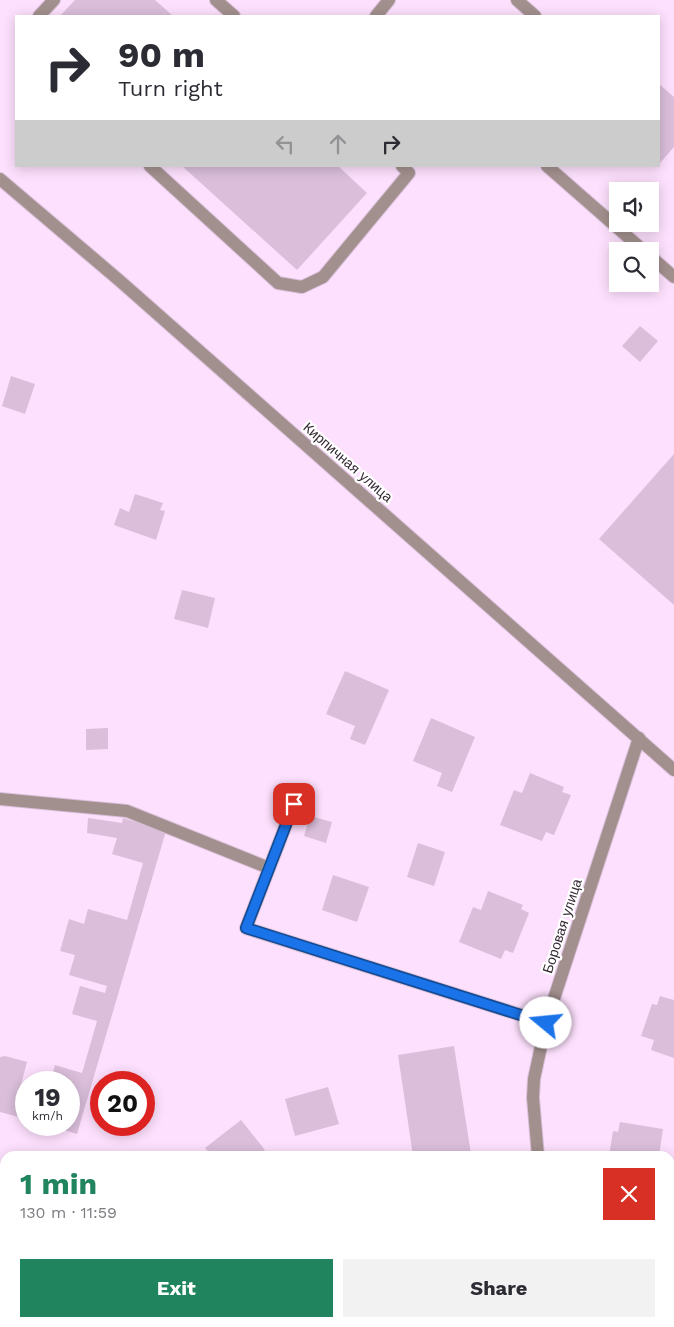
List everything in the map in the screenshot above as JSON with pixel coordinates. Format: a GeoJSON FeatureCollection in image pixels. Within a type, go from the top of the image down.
{"type":"FeatureCollection","features":[{"type":"Feature","properties":{"kind":"street"},"geometry":{"type":"LineString","coordinates":[[40,15],[54,0]]}},
{"type":"Feature","properties":{"kind":"street"},"geometry":{"type":"LineString","coordinates":[[216,0],[233,15]]}},
{"type":"Feature","properties":{"kind":"street"},"geometry":{"type":"LineString","coordinates":[[377,15],[389,0]]}},
{"type":"Feature","properties":{"kind":"street"},"geometry":{"type":"LineString","coordinates":[[517,0],[534,15]]}},
{"type":"Feature","properties":{"kind":"street"},"geometry":{"type":"LineString","coordinates":[[151,167],[278,283],[302,287],[323,277],[409,173],[403,167]]}},
{"type":"Feature","properties":{"kind":"street"},"geometry":{"type":"LineString","coordinates":[[548,167],[634,242]]}},
{"type":"Feature","properties":{"kind":"street","name":"Кирпичная улица"},"geometry":{"type":"LineString","coordinates":[[0,179],[135,294],[674,770]]}},
{"type":"Feature","properties":{"kind":"street"},"geometry":{"type":"LineString","coordinates":[[659,264],[674,277]]}},
{"type":"Feature","properties":{"kind":"street","name":"Боровая улица"},"geometry":{"type":"LineString","coordinates":[[538,1151],[533,1098],[535,1070],[546,1023],[639,738]]}},
{"type":"Feature","properties":{"kind":"street"},"geometry":{"type":"LineString","coordinates":[[0,799],[127,811],[269,868]]}},
{"type":"Feature","properties":{"kind":"street"},"geometry":{"type":"LineString","coordinates":[[294,804],[246,928],[546,1023]]}},
{"type":"Feature","properties":{"kind":"building"},"geometry":{"type":"Polygon","coordinates":[[[75,0],[155,0],[172,15],[61,15],[75,0]]]}},
{"type":"Feature","properties":{"kind":"building"},"geometry":{"type":"Polygon","coordinates":[[[660,85],[674,97],[674,147],[660,163],[660,85]]]}},
{"type":"Feature","properties":{"kind":"building"},"geometry":{"type":"Polygon","coordinates":[[[183,167],[339,167],[367,193],[297,270],[183,167]]]}},
{"type":"Feature","properties":{"kind":"building"},"geometry":{"type":"Polygon","coordinates":[[[640,326],[658,341],[640,362],[622,346],[640,326]]]}},
{"type":"Feature","properties":{"kind":"building"},"geometry":{"type":"Polygon","coordinates":[[[11,376],[35,384],[25,414],[2,406],[11,376]]]}},
{"type":"Feature","properties":{"kind":"building"},"geometry":{"type":"Polygon","coordinates":[[[674,454],[674,605],[599,539],[674,454]]]}},
{"type":"Feature","properties":{"kind":"building"},"geometry":{"type":"Polygon","coordinates":[[[135,494],[163,503],[160,510],[165,511],[156,540],[114,525],[120,508],[129,512],[135,494]]]}},
{"type":"Feature","properties":{"kind":"building"},"geometry":{"type":"Polygon","coordinates":[[[182,590],[215,598],[208,628],[174,619],[182,590]]]}},
{"type":"Feature","properties":{"kind":"building"},"geometry":{"type":"Polygon","coordinates":[[[345,671],[389,690],[365,745],[350,739],[355,726],[326,714],[345,671]]]}},
{"type":"Feature","properties":{"kind":"building"},"geometry":{"type":"Polygon","coordinates":[[[431,718],[475,737],[452,792],[437,786],[442,773],[413,761],[431,718]]]}},
{"type":"Feature","properties":{"kind":"building"},"geometry":{"type":"Polygon","coordinates":[[[108,728],[108,749],[86,750],[86,729],[108,728]]]}},
{"type":"Feature","properties":{"kind":"building"},"geometry":{"type":"Polygon","coordinates":[[[530,773],[564,787],[562,792],[571,795],[554,835],[546,832],[542,841],[500,825],[514,790],[522,793],[530,773]]]}},
{"type":"Feature","properties":{"kind":"building"},"geometry":{"type":"Polygon","coordinates":[[[310,816],[332,822],[326,843],[304,836],[310,816]]]}},
{"type":"Feature","properties":{"kind":"building"},"geometry":{"type":"Polygon","coordinates":[[[88,818],[122,823],[123,818],[166,831],[96,1071],[90,1071],[90,1090],[80,1124],[80,1072],[82,1073],[97,1021],[72,1014],[80,986],[105,993],[107,986],[69,975],[75,955],[60,951],[69,919],[84,924],[88,909],[127,920],[143,863],[112,854],[117,838],[87,833],[88,818]]]}},
{"type":"Feature","properties":{"kind":"building"},"geometry":{"type":"Polygon","coordinates":[[[418,843],[445,852],[434,886],[407,877],[418,843]]]}},
{"type":"Feature","properties":{"kind":"building"},"geometry":{"type":"Polygon","coordinates":[[[333,875],[369,887],[357,922],[322,910],[333,875]]]}},
{"type":"Feature","properties":{"kind":"building"},"geometry":{"type":"Polygon","coordinates":[[[488,891],[523,905],[521,909],[529,913],[513,953],[505,950],[501,959],[459,942],[473,907],[481,910],[488,891]]]}},
{"type":"Feature","properties":{"kind":"building"},"geometry":{"type":"Polygon","coordinates":[[[660,996],[674,1000],[674,1058],[651,1050],[654,1040],[641,1036],[652,1004],[657,1005],[660,996]]]}},
{"type":"Feature","properties":{"kind":"building"},"geometry":{"type":"Polygon","coordinates":[[[454,1046],[471,1151],[412,1151],[398,1055],[454,1046]]]}},
{"type":"Feature","properties":{"kind":"building"},"geometry":{"type":"Polygon","coordinates":[[[5,1056],[27,1062],[25,1071],[15,1071],[15,1116],[0,1112],[0,1057],[5,1056]]]}},
{"type":"Feature","properties":{"kind":"building"},"geometry":{"type":"Polygon","coordinates":[[[55,1065],[75,1071],[53,1071],[55,1065]]]}},
{"type":"Feature","properties":{"kind":"building"},"geometry":{"type":"Polygon","coordinates":[[[328,1087],[339,1124],[295,1136],[285,1099],[328,1087]]]}},
{"type":"Feature","properties":{"kind":"building"},"geometry":{"type":"Polygon","coordinates":[[[241,1120],[265,1150],[208,1151],[205,1148],[241,1120]]]}},
{"type":"Feature","properties":{"kind":"building"},"geometry":{"type":"Polygon","coordinates":[[[620,1122],[663,1129],[660,1151],[610,1151],[613,1131],[618,1132],[620,1122]]]}},
{"type":"Feature","properties":{"kind":"route"},"geometry":{"type":"LineString","coordinates":[[294,804],[246,928],[546,1023]]}}]}
